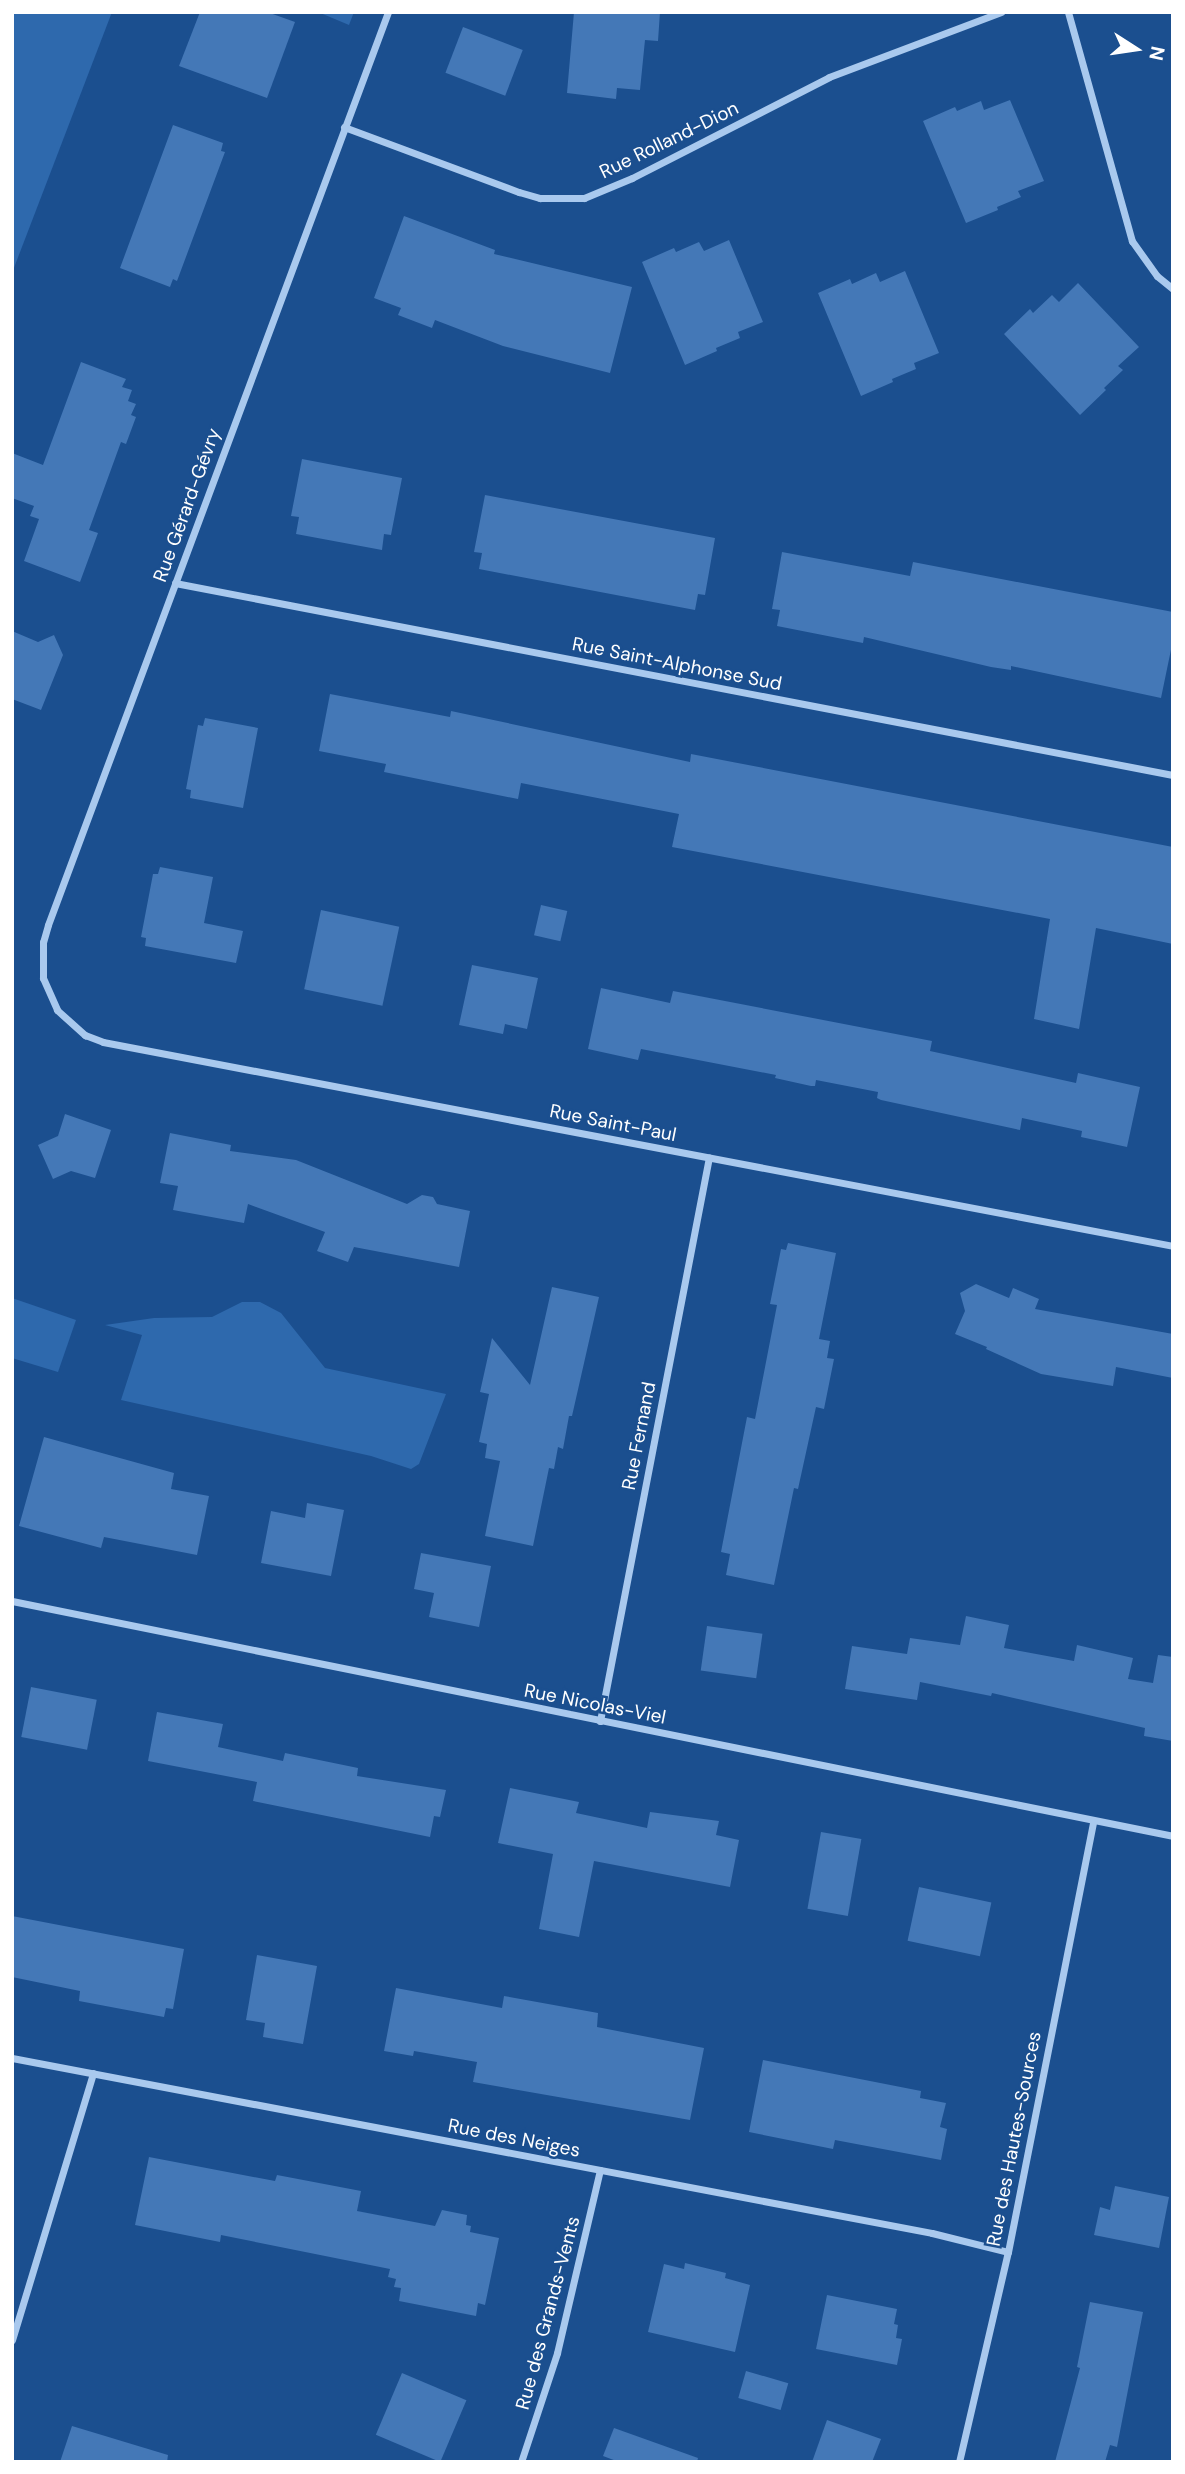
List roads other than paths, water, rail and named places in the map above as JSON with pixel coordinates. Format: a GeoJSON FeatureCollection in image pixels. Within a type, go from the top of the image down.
{"type":"FeatureCollection","features":[{"type":"Feature","properties":{"kind":"street","name":"Rue Gérard-Gévry"},"geometry":{"type":"LineString","coordinates":[[57,1010],[43,978],[43,942],[388,12]]}},
{"type":"Feature","properties":{"kind":"street","name":"Rue Rolland-Dion"},"geometry":{"type":"LineString","coordinates":[[344,127],[519,192],[540,198],[584,198],[623,182],[829,77],[1001,12]]}},
{"type":"Feature","properties":{"kind":"street"},"geometry":{"type":"LineString","coordinates":[[1068,12],[1132,241],[1143,260],[1173,289]]}},
{"type":"Feature","properties":{"kind":"street","name":"Rue Saint-Alphonse Sud"},"geometry":{"type":"LineString","coordinates":[[175,583],[1173,775]]}},
{"type":"Feature","properties":{"kind":"street","name":"Rue Saint-Paul"},"geometry":{"type":"LineString","coordinates":[[57,1010],[77,1030],[103,1042],[1173,1246]]}},
{"type":"Feature","properties":{"kind":"street","name":"Rue Fernand"},"geometry":{"type":"LineString","coordinates":[[600,1721],[709,1157]]}},
{"type":"Feature","properties":{"kind":"street","name":"Rue Nicolas-Viel"},"geometry":{"type":"LineString","coordinates":[[12,1601],[1173,1836]]}},
{"type":"Feature","properties":{"kind":"street","name":"Rue des Hautes-Sources"},"geometry":{"type":"LineString","coordinates":[[960,2462],[1008,2252],[1093,1821]]}},
{"type":"Feature","properties":{"kind":"street","name":"Rue des Neiges"},"geometry":{"type":"LineString","coordinates":[[12,2058],[932,2233],[1008,2252]]}},
{"type":"Feature","properties":{"kind":"street"},"geometry":{"type":"LineString","coordinates":[[12,2340],[93,2073]]}},
{"type":"Feature","properties":{"kind":"street","name":"Rue des Grands-Vents"},"geometry":{"type":"LineString","coordinates":[[521,2462],[557,2353],[600,2170]]}}]}
